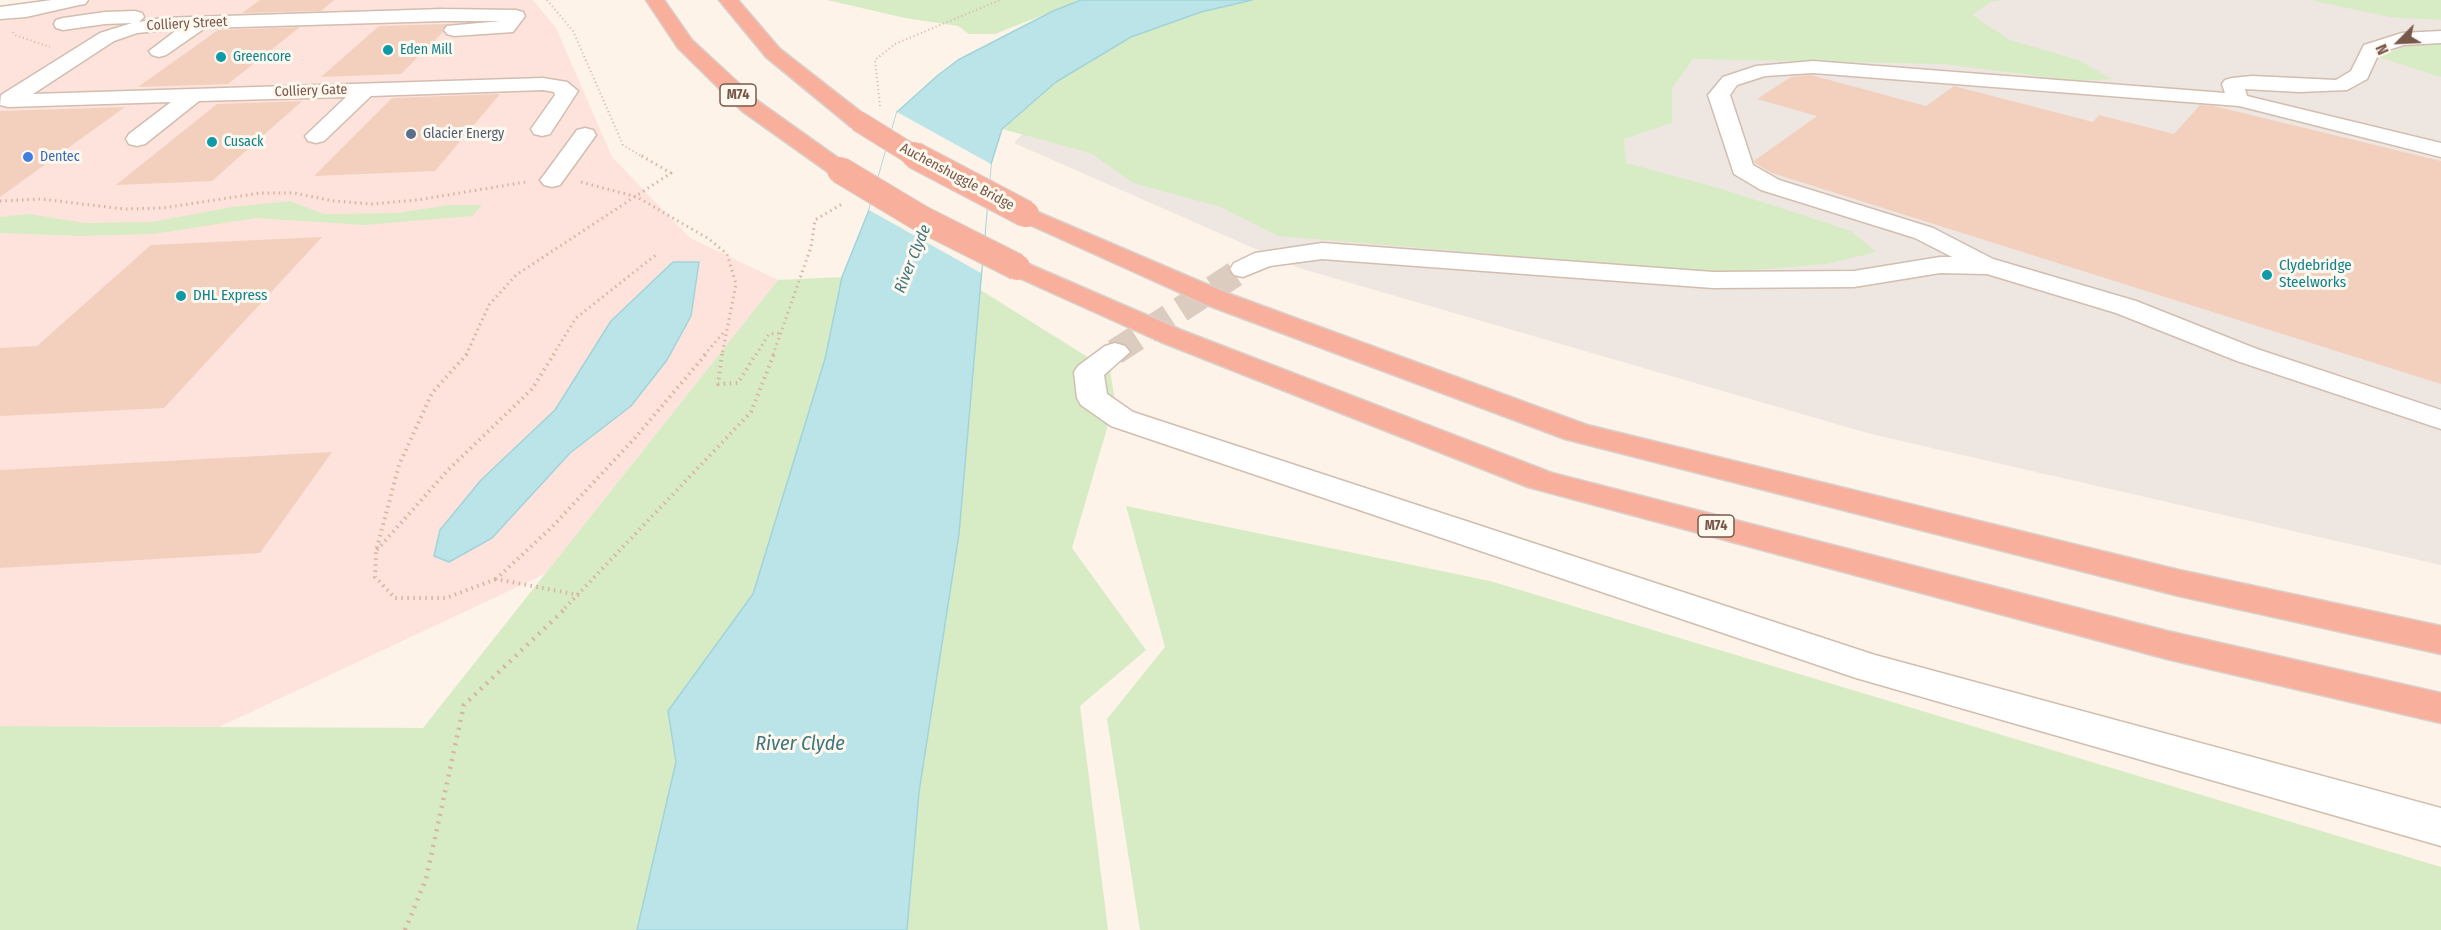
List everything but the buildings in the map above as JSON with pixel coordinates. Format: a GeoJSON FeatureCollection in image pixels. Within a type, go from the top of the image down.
{"type":"FeatureCollection","features":[{"type":"Feature","properties":{"kind":"highway","name":"M74"},"geometry":{"type":"LineString","coordinates":[[639,0],[750,106],[840,170],[920,218],[1017,267],[1171,336],[1540,480],[2167,645],[2441,708]]}},
{"type":"Feature","properties":{"kind":"highway","name":"M74"},"geometry":{"type":"LineString","coordinates":[[655,0],[685,44]]}},
{"type":"Feature","properties":{"kind":"highway","name":"Auchenshuggle Bridge"},"geometry":{"type":"LineString","coordinates":[[728,0],[773,53],[858,121],[933,167],[1026,214],[1217,299],[1576,432],[2179,583],[2441,640]]}},
{"type":"Feature","properties":{"kind":"street"},"geometry":{"type":"LineString","coordinates":[[5,19],[26,11],[79,0]]}},
{"type":"Feature","properties":{"kind":"street"},"geometry":{"type":"LineString","coordinates":[[411,16],[429,0]]}},
{"type":"Feature","properties":{"kind":"street"},"geometry":{"type":"LineString","coordinates":[[63,24],[80,20],[130,16],[138,18],[134,28]]}},
{"type":"Feature","properties":{"kind":"street","name":"Colliery Street"},"geometry":{"type":"LineString","coordinates":[[4,104],[107,37],[134,28],[200,23],[411,16],[516,16],[506,28],[454,30]]}},
{"type":"Feature","properties":{"kind":"street"},"geometry":{"type":"LineString","coordinates":[[342,33],[359,18]]}},
{"type":"Feature","properties":{"kind":"street"},"geometry":{"type":"LineString","coordinates":[[159,51],[200,23]]}},
{"type":"Feature","properties":{"kind":"street"},"geometry":{"type":"LineString","coordinates":[[2239,100],[2232,84],[2252,82],[2299,86],[2340,86],[2360,75],[2371,49],[2402,39],[2441,38]]}},
{"type":"Feature","properties":{"kind":"street"},"geometry":{"type":"LineString","coordinates":[[2441,150],[2239,100],[1814,67],[1763,70],[1730,81],[1719,94],[1742,169],[1770,185],[1924,233],[1989,266],[2126,307],[2247,355],[2441,420]]}},
{"type":"Feature","properties":{"kind":"street","name":"Colliery Gate"},"geometry":{"type":"LineString","coordinates":[[4,104],[366,89],[543,84],[560,86],[567,91],[566,95],[542,129]]}},
{"type":"Feature","properties":{"kind":"street"},"geometry":{"type":"LineString","coordinates":[[316,136],[366,89]]}},
{"type":"Feature","properties":{"kind":"street"},"geometry":{"type":"LineString","coordinates":[[137,139],[194,95]]}},
{"type":"Feature","properties":{"kind":"street"},"geometry":{"type":"LineString","coordinates":[[552,180],[585,135]]}},
{"type":"Feature","properties":{"kind":"street"},"geometry":{"type":"LineString","coordinates":[[1243,269],[1264,259],[1322,251],[1713,280],[1854,279],[1940,265],[1989,266]]}},
{"type":"Feature","properties":{"kind":"street"},"geometry":{"type":"LineString","coordinates":[[1115,352],[1089,372],[1092,398],[1122,419],[1870,668],[2441,827]]}},
{"type":"Feature","properties":{"kind":"path"},"geometry":{"type":"LineString","coordinates":[[547,0],[573,31],[603,94],[623,145],[671,173],[516,275],[489,305],[466,356],[432,393],[399,465],[376,551],[375,577],[395,598],[446,598],[496,579],[566,512],[634,439],[725,331]]}},
{"type":"Feature","properties":{"kind":"path"},"geometry":{"type":"LineString","coordinates":[[880,96],[875,60],[895,44],[1000,0]]}},
{"type":"Feature","properties":{"kind":"path"},"geometry":{"type":"LineString","coordinates":[[5,19],[15,35],[54,49],[59,54],[78,56]]}},
{"type":"Feature","properties":{"kind":"path"},"geometry":{"type":"LineString","coordinates":[[0,201],[41,199],[124,209],[163,208],[260,193],[294,193],[334,201],[372,204],[417,200],[502,185],[552,180],[595,184],[637,197],[710,239],[728,254],[736,284],[725,331],[718,384],[738,383],[769,334],[782,333]]}},
{"type":"Feature","properties":{"kind":"path"},"geometry":{"type":"LineString","coordinates":[[405,930],[426,879],[464,705],[579,595],[751,412],[782,333],[811,247],[815,220]]}},
{"type":"Feature","properties":{"kind":"path"},"geometry":{"type":"LineString","coordinates":[[376,551],[447,471],[532,388],[576,318],[657,254]]}},
{"type":"Feature","properties":{"kind":"path"},"geometry":{"type":"LineString","coordinates":[[496,579],[579,595]]}},
{"type":"Feature","properties":{"kind":"shaded area"},"geometry":{"type":"Polygon","coordinates":[[[64,0],[533,0],[556,28],[612,157],[690,238],[778,280],[545,574],[219,727],[0,726],[0,12],[64,0]]]}},
{"type":"Feature","properties":{"kind":"shaded area"},"geometry":{"type":"Polygon","coordinates":[[[1283,0],[2441,0],[2441,565],[1871,434],[1299,268],[1014,143],[1069,85],[1283,0]]]}},
{"type":"Feature","properties":{"kind":"green space"},"geometry":{"type":"Polygon","coordinates":[[[827,0],[1081,0],[995,34],[969,34],[958,26],[905,18],[827,0]]]}},
{"type":"Feature","properties":{"kind":"green space"},"geometry":{"type":"Polygon","coordinates":[[[1252,0],[2004,0],[1990,2],[1972,15],[2010,40],[2078,60],[2112,79],[2078,81],[1944,64],[1693,59],[1672,88],[1672,123],[1624,139],[1626,163],[1722,189],[1851,231],[1876,252],[1827,264],[1717,273],[1279,236],[1221,207],[1133,183],[1091,153],[1002,129],[1056,82],[1131,37],[1201,12],[1252,0]]]}},
{"type":"Feature","properties":{"kind":"green space"},"geometry":{"type":"Polygon","coordinates":[[[2441,0],[2441,20],[2390,17],[2314,1],[2441,0]]]}},
{"type":"Feature","properties":{"kind":"green space"},"geometry":{"type":"Polygon","coordinates":[[[2441,41],[2441,77],[2378,57],[2414,43],[2441,41]]]}},
{"type":"Feature","properties":{"kind":"green space"},"geometry":{"type":"Polygon","coordinates":[[[290,201],[324,214],[396,213],[450,205],[482,205],[472,216],[364,225],[256,218],[154,234],[80,236],[0,233],[0,217],[29,214],[85,223],[152,222],[232,207],[290,201]]]}},
{"type":"Feature","properties":{"kind":"green space"},"geometry":{"type":"Polygon","coordinates":[[[842,277],[825,359],[753,594],[668,711],[676,762],[637,930],[0,930],[0,726],[423,728],[778,280],[842,277]]]}},
{"type":"Feature","properties":{"kind":"green space"},"geometry":{"type":"Polygon","coordinates":[[[979,289],[1110,371],[1115,401],[1072,548],[1146,650],[1080,706],[1108,930],[907,930],[919,792],[959,534],[979,289]]]}},
{"type":"Feature","properties":{"kind":"green space"},"geometry":{"type":"Polygon","coordinates":[[[1126,506],[1490,581],[2441,867],[2441,930],[1140,930],[1107,719],[1165,647],[1126,506]]]}},
{"type":"Feature","properties":{"kind":"water","name":"River Clyde"},"geometry":{"type":"Polygon","coordinates":[[[1081,0],[1252,0],[1201,12],[1131,37],[1056,82],[1002,129],[991,164],[959,534],[919,792],[907,930],[637,930],[676,762],[668,711],[753,594],[825,359],[842,277],[869,210],[897,112],[958,60],[1053,11],[1081,0]]]}},
{"type":"Feature","properties":{"kind":"water"},"geometry":{"type":"Polygon","coordinates":[[[673,262],[699,262],[691,316],[667,360],[631,406],[570,453],[492,538],[449,562],[434,556],[440,530],[481,480],[555,410],[611,321],[673,262]]]}},
{"type":"Feature","properties":{"kind":"pier"},"geometry":{"type":"Polygon","coordinates":[[[897,112],[991,164],[981,273],[869,210],[897,112]]]}},
{"type":"Feature","properties":{"kind":"tunnel"},"geometry":{"type":"LineString","coordinates":[[1115,352],[1243,269]]}},
{"type":"Feature","properties":{"kind":"place","name":"Eden Mill"},"geometry":{"type":"Point","coordinates":[388,50]}},
{"type":"Feature","properties":{"kind":"place","name":"Greencore"},"geometry":{"type":"Point","coordinates":[221,57]}},
{"type":"Feature","properties":{"kind":"place","name":"Glacier Energy"},"geometry":{"type":"Point","coordinates":[411,134]}},
{"type":"Feature","properties":{"kind":"place","name":"Cusack"},"geometry":{"type":"Point","coordinates":[212,142]}},
{"type":"Feature","properties":{"kind":"place","name":"Dentec"},"geometry":{"type":"Point","coordinates":[28,157]}},
{"type":"Feature","properties":{"kind":"place","name":"Clydebridge Steelworks"},"geometry":{"type":"Point","coordinates":[2267,275]}},
{"type":"Feature","properties":{"kind":"place","name":"DHL Express"},"geometry":{"type":"Point","coordinates":[181,296]}}]}
